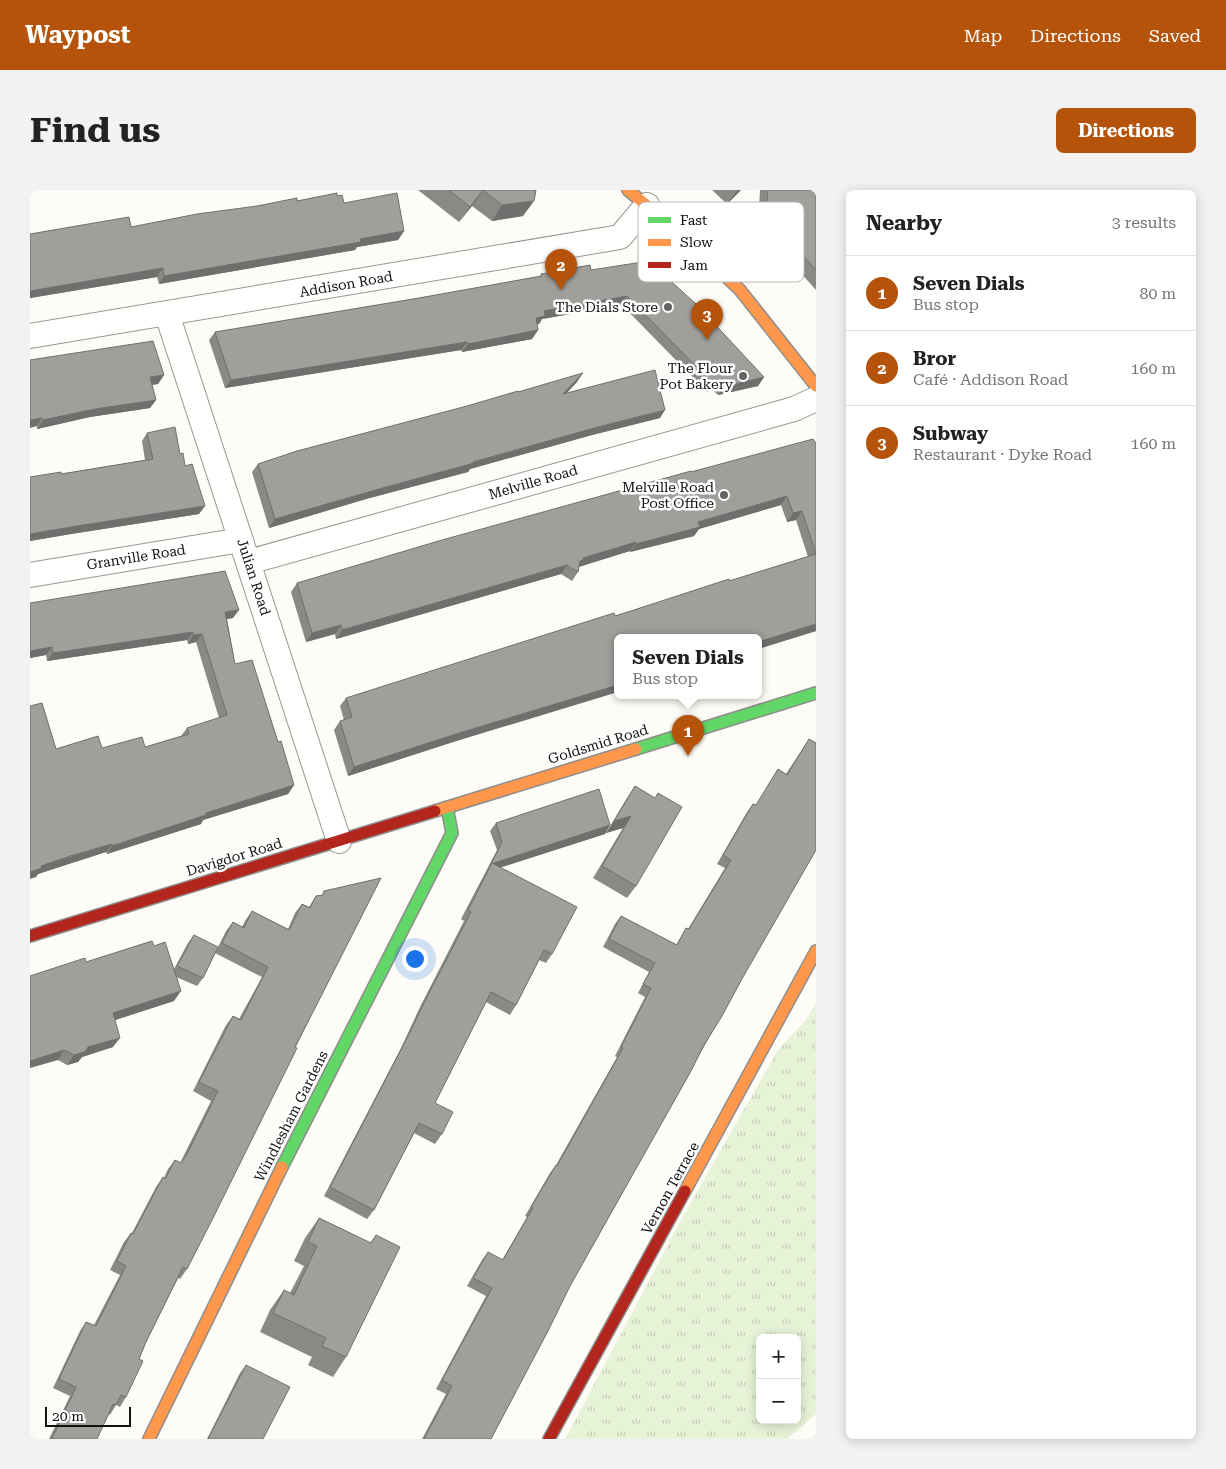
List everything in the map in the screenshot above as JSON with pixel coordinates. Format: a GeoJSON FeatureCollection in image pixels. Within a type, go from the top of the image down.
{"type":"FeatureCollection","features":[{"type":"Feature","properties":{"kind":"main road"},"geometry":{"type":"LineString","coordinates":[[628,190],[642,202]]}},
{"type":"Feature","properties":{"kind":"main road"},"geometry":{"type":"LineString","coordinates":[[732,282],[740,290],[816,386]]}},
{"type":"Feature","properties":{"kind":"main road","name":"Goldsmid Road"},"geometry":{"type":"LineString","coordinates":[[447,807],[816,692]]}},
{"type":"Feature","properties":{"kind":"main road","name":"Davigdor Road"},"geometry":{"type":"LineString","coordinates":[[30,936],[447,807]]}},
{"type":"Feature","properties":{"kind":"main road","name":"Windlesham Gardens"},"geometry":{"type":"LineString","coordinates":[[149,1439],[274,1183],[452,833],[447,807]]}},
{"type":"Feature","properties":{"kind":"main road","name":"Vernon Terrace"},"geometry":{"type":"LineString","coordinates":[[549,1439],[816,951]]}},
{"type":"Feature","properties":{"kind":"street","name":"Addison Road"},"geometry":{"type":"LineString","coordinates":[[30,336],[620,237],[638,216]]}},
{"type":"Feature","properties":{"kind":"street","name":"Julian Road"},"geometry":{"type":"LineString","coordinates":[[167,314],[339,840]]}},
{"type":"Feature","properties":{"kind":"street","name":"Melville Road"},"geometry":{"type":"LineString","coordinates":[[245,551],[794,409],[816,399]]}},
{"type":"Feature","properties":{"kind":"street","name":"Granville Road"},"geometry":{"type":"LineString","coordinates":[[30,575],[245,551]]}},
{"type":"Feature","properties":{"kind":"green space"},"geometry":{"type":"Polygon","coordinates":[[[816,1003],[816,1414],[787,1439],[565,1439],[686,1211],[778,1050],[805,1021],[816,1003]]]}},
{"type":"Feature","properties":{"kind":"building"},"geometry":{"type":"Polygon","coordinates":[[[449,190],[483,190],[470,207],[449,190]]]}},
{"type":"Feature","properties":{"kind":"building"},"geometry":{"type":"Polygon","coordinates":[[[483,190],[536,190],[534,201],[502,205],[483,190]]]}},
{"type":"Feature","properties":{"kind":"building"},"geometry":{"type":"Polygon","coordinates":[[[768,190],[816,190],[816,270],[804,257],[804,202],[767,202],[768,190]]]}},
{"type":"Feature","properties":{"kind":"building"},"geometry":{"type":"Polygon","coordinates":[[[337,193],[337,196],[342,195],[344,203],[397,193],[404,231],[360,239],[361,242],[164,276],[163,268],[30,291],[30,234],[129,217],[131,227],[197,214],[257,206],[297,198],[297,201],[337,193]]]}},
{"type":"Feature","properties":{"kind":"building"},"geometry":{"type":"Polygon","coordinates":[[[638,263],[638,282],[672,282],[696,304],[764,377],[724,387],[717,380],[713,384],[627,296],[544,311],[545,316],[536,318],[538,330],[468,344],[467,342],[231,380],[215,332],[419,298],[542,276],[541,274],[590,265],[591,270],[638,263]]]}},
{"type":"Feature","properties":{"kind":"building"},"geometry":{"type":"Polygon","coordinates":[[[153,341],[164,375],[150,377],[156,400],[95,409],[43,420],[42,418],[30,420],[30,360],[153,341]]]}},
{"type":"Feature","properties":{"kind":"building"},"geometry":{"type":"Polygon","coordinates":[[[655,370],[665,410],[598,427],[275,519],[258,464],[297,451],[583,373],[563,394],[655,370]]]}},
{"type":"Feature","properties":{"kind":"building"},"geometry":{"type":"Polygon","coordinates":[[[175,427],[180,454],[183,453],[185,466],[192,464],[205,506],[30,534],[30,477],[61,472],[61,474],[153,459],[147,433],[175,427]]]}},
{"type":"Feature","properties":{"kind":"building"},"geometry":{"type":"Polygon","coordinates":[[[813,439],[816,443],[816,554],[802,511],[793,513],[787,496],[698,522],[700,527],[636,544],[636,542],[583,558],[580,561],[578,572],[567,565],[342,630],[341,625],[312,633],[297,583],[442,540],[813,439]]]}},
{"type":"Feature","properties":{"kind":"building"},"geometry":{"type":"Polygon","coordinates":[[[816,554],[816,624],[762,641],[762,634],[614,634],[614,686],[354,767],[340,721],[352,717],[346,698],[614,613],[615,616],[729,579],[729,581],[816,554]]]}},
{"type":"Feature","properties":{"kind":"building"},"geometry":{"type":"Polygon","coordinates":[[[225,571],[239,610],[225,612],[235,664],[252,660],[278,742],[281,741],[294,785],[112,846],[112,844],[70,856],[30,872],[30,706],[42,703],[56,749],[98,736],[102,748],[142,737],[145,747],[189,734],[187,728],[227,715],[202,634],[193,635],[193,632],[53,653],[52,647],[30,651],[30,603],[225,571]]]}},
{"type":"Feature","properties":{"kind":"building"},"geometry":{"type":"Polygon","coordinates":[[[809,739],[816,743],[816,850],[704,1045],[570,1286],[491,1439],[424,1439],[452,1386],[442,1380],[492,1288],[473,1278],[488,1252],[503,1260],[533,1208],[531,1207],[557,1166],[623,1048],[621,1047],[651,988],[643,984],[655,963],[609,939],[621,916],[677,945],[686,928],[689,929],[731,860],[723,855],[753,804],[756,805],[778,769],[787,775],[809,739]]]}},
{"type":"Feature","properties":{"kind":"building"},"geometry":{"type":"Polygon","coordinates":[[[635,786],[655,798],[658,793],[682,807],[636,886],[602,866],[631,816],[614,821],[635,786]]]}},
{"type":"Feature","properties":{"kind":"building"},"geometry":{"type":"Polygon","coordinates":[[[599,789],[610,825],[491,864],[502,842],[496,823],[599,789]]]}},
{"type":"Feature","properties":{"kind":"building"},"geometry":{"type":"Polygon","coordinates":[[[492,863],[577,907],[552,954],[544,950],[516,1005],[491,992],[435,1103],[453,1112],[442,1134],[419,1123],[374,1210],[330,1187],[471,912],[468,910],[492,863]]]}},
{"type":"Feature","properties":{"kind":"building"},"geometry":{"type":"Polygon","coordinates":[[[381,878],[295,1047],[297,1048],[213,1218],[187,1269],[183,1267],[146,1342],[139,1359],[143,1361],[126,1397],[121,1395],[116,1405],[113,1404],[97,1439],[52,1439],[76,1387],[59,1379],[86,1322],[96,1326],[126,1266],[117,1261],[131,1233],[133,1234],[163,1177],[165,1179],[175,1160],[181,1163],[188,1152],[218,1091],[199,1082],[233,1016],[241,1020],[268,967],[222,943],[233,922],[244,928],[252,911],[289,930],[302,904],[310,908],[316,896],[323,895],[324,891],[381,878]]]}},
{"type":"Feature","properties":{"kind":"building"},"geometry":{"type":"Polygon","coordinates":[[[194,935],[218,947],[203,978],[177,966],[194,935]]]}},
{"type":"Feature","properties":{"kind":"building"},"geometry":{"type":"Polygon","coordinates":[[[152,941],[154,946],[165,942],[181,991],[113,1013],[120,1038],[88,1047],[85,1052],[74,1055],[64,1050],[30,1061],[30,976],[85,958],[86,962],[152,941]]]}},
{"type":"Feature","properties":{"kind":"building"},"geometry":{"type":"Polygon","coordinates":[[[319,1218],[371,1243],[376,1235],[400,1247],[346,1357],[322,1346],[326,1338],[273,1313],[284,1290],[294,1295],[317,1246],[308,1242],[319,1218]]]}},
{"type":"Feature","properties":{"kind":"building"},"geometry":{"type":"Polygon","coordinates":[[[246,1365],[290,1387],[263,1439],[208,1439],[246,1365]]]}},
{"type":"Feature","properties":{"kind":"traffic: fast"},"geometry":{"type":"LineString","coordinates":[[636,749],[816,693]]}},
{"type":"Feature","properties":{"kind":"traffic: fast"},"geometry":{"type":"LineString","coordinates":[[282,1167],[452,833],[447,807]]}},
{"type":"Feature","properties":{"kind":"traffic: slow"},"geometry":{"type":"LineString","coordinates":[[628,190],[642,202]]}},
{"type":"Feature","properties":{"kind":"traffic: slow"},"geometry":{"type":"LineString","coordinates":[[732,282],[816,386]]}},
{"type":"Feature","properties":{"kind":"traffic: slow"},"geometry":{"type":"LineString","coordinates":[[435,811],[636,749]]}},
{"type":"Feature","properties":{"kind":"traffic: slow"},"geometry":{"type":"LineString","coordinates":[[685,1191],[816,951]]}},
{"type":"Feature","properties":{"kind":"traffic: slow"},"geometry":{"type":"LineString","coordinates":[[149,1439],[282,1167]]}},
{"type":"Feature","properties":{"kind":"traffic: jam"},"geometry":{"type":"LineString","coordinates":[[30,936],[435,811]]}},
{"type":"Feature","properties":{"kind":"traffic: jam"},"geometry":{"type":"LineString","coordinates":[[549,1439],[685,1191]]}},
{"type":"Feature","properties":{"kind":"place","name":"Bror"},"geometry":{"type":"Point","coordinates":[561,290]}},
{"type":"Feature","properties":{"kind":"place","name":"The Dials Store"},"geometry":{"type":"Point","coordinates":[668,307]}},
{"type":"Feature","properties":{"kind":"place","name":"Subway"},"geometry":{"type":"Point","coordinates":[707,340]}},
{"type":"Feature","properties":{"kind":"place","name":"The Flour Pot Bakery"},"geometry":{"type":"Point","coordinates":[743,376]}},
{"type":"Feature","properties":{"kind":"place","name":"Melville Road Post Office"},"geometry":{"type":"Point","coordinates":[724,495]}},
{"type":"Feature","properties":{"kind":"place","name":"Seven Dials"},"geometry":{"type":"Point","coordinates":[688,756]}}]}
